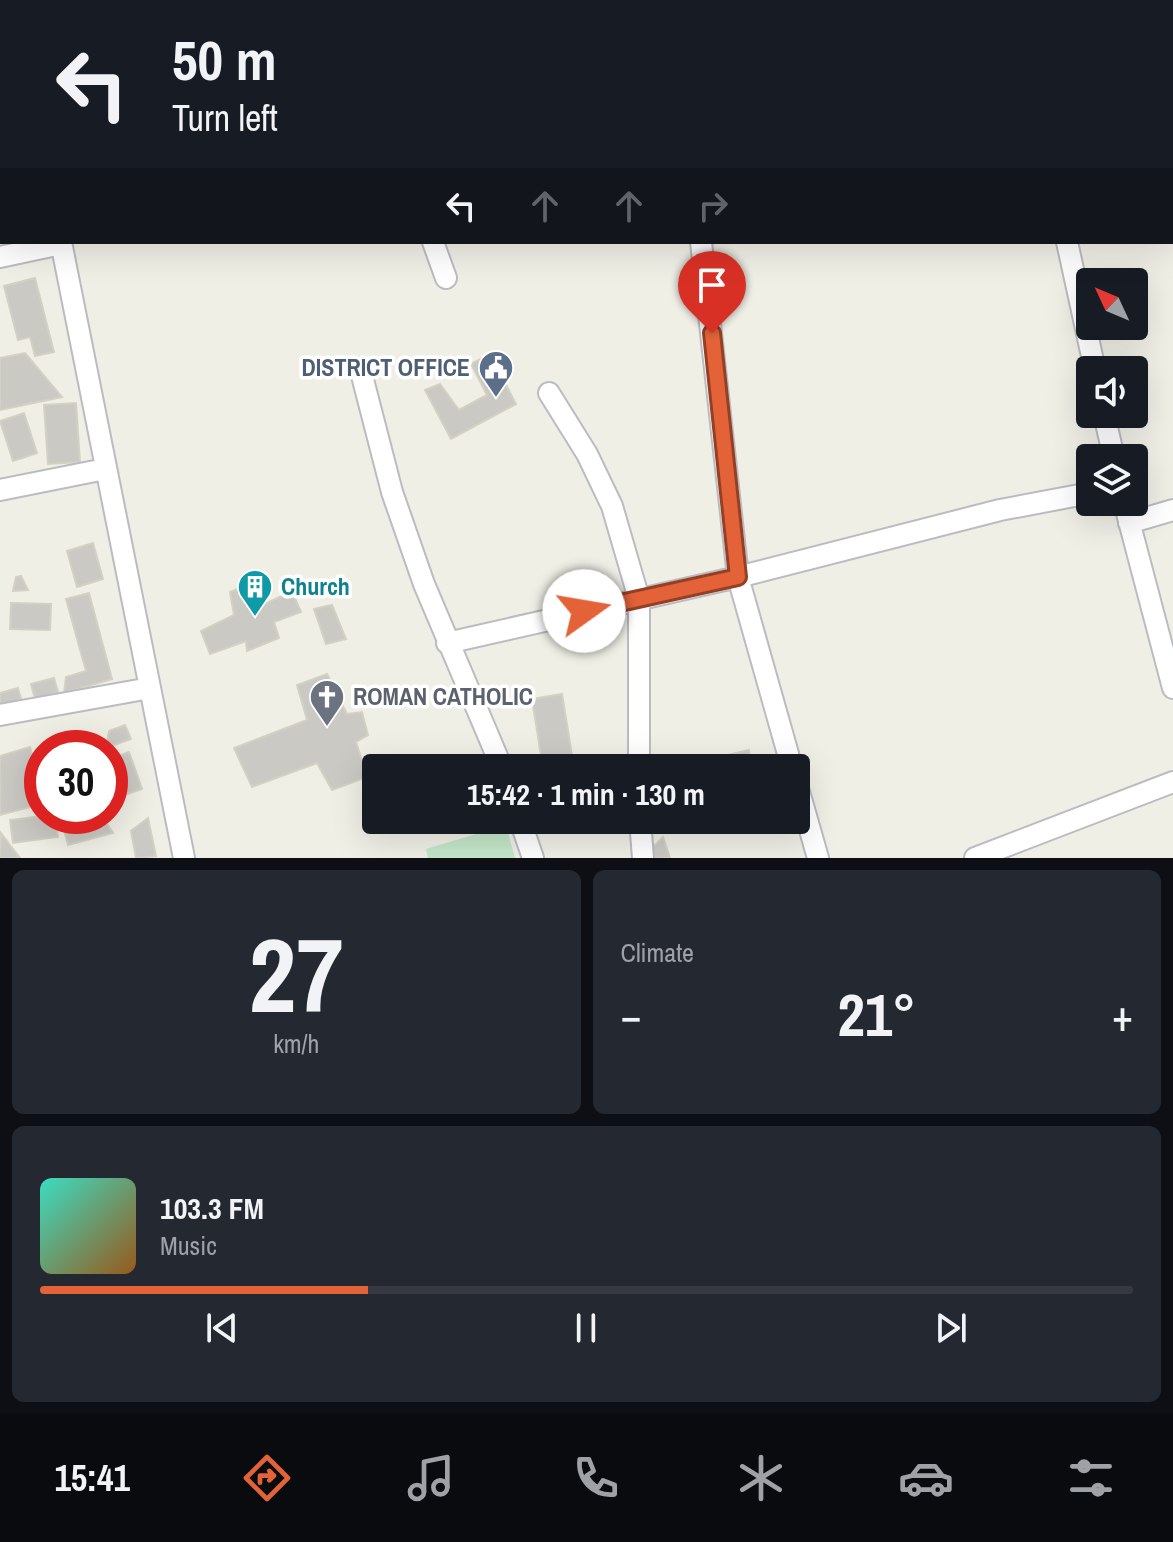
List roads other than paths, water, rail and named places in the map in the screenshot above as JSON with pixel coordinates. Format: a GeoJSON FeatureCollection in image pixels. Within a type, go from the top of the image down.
{"type":"FeatureCollection","features":[{"type":"Feature","properties":{"kind":"street"},"geometry":{"type":"LineString","coordinates":[[0,257],[57,244]]}},
{"type":"Feature","properties":{"kind":"street"},"geometry":{"type":"LineString","coordinates":[[61,244],[184,858]]}},
{"type":"Feature","properties":{"kind":"street"},"geometry":{"type":"LineString","coordinates":[[434,244],[446,278]]}},
{"type":"Feature","properties":{"kind":"street"},"geometry":{"type":"LineString","coordinates":[[701,244],[738,577],[788,754]]}},
{"type":"Feature","properties":{"kind":"street"},"geometry":{"type":"LineString","coordinates":[[1067,244],[1092,356]]}},
{"type":"Feature","properties":{"kind":"street"},"geometry":{"type":"LineString","coordinates":[[360,368],[392,492],[447,643],[496,754]]}},
{"type":"Feature","properties":{"kind":"street"},"geometry":{"type":"LineString","coordinates":[[549,393],[587,454],[612,506],[639,599],[639,754]]}},
{"type":"Feature","properties":{"kind":"street"},"geometry":{"type":"LineString","coordinates":[[0,490],[105,469]]}},
{"type":"Feature","properties":{"kind":"street"},"geometry":{"type":"LineString","coordinates":[[447,643],[738,577],[1000,510],[1076,496]]}},
{"type":"Feature","properties":{"kind":"street"},"geometry":{"type":"LineString","coordinates":[[1129,523],[1173,510]]}},
{"type":"Feature","properties":{"kind":"street"},"geometry":{"type":"LineString","coordinates":[[1127,516],[1173,688]]}},
{"type":"Feature","properties":{"kind":"street"},"geometry":{"type":"LineString","coordinates":[[0,715],[150,688]]}},
{"type":"Feature","properties":{"kind":"street"},"geometry":{"type":"LineString","coordinates":[[975,858],[1173,782]]}},
{"type":"Feature","properties":{"kind":"street"},"geometry":{"type":"LineString","coordinates":[[810,830],[818,858]]}},
{"type":"Feature","properties":{"kind":"street"},"geometry":{"type":"LineString","coordinates":[[525,834],[533,858]]}},
{"type":"Feature","properties":{"kind":"street"},"geometry":{"type":"LineString","coordinates":[[641,834],[643,858]]}},
{"type":"Feature","properties":{"kind":"place","name":"DISTRICT OFFICE"},"geometry":{"type":"Point","coordinates":[496,399]}},
{"type":"Feature","properties":{"kind":"place","name":"Church"},"geometry":{"type":"Point","coordinates":[255,618]}},
{"type":"Feature","properties":{"kind":"place","name":"ROMAN CATHOLIC"},"geometry":{"type":"Point","coordinates":[327,728]}}]}
